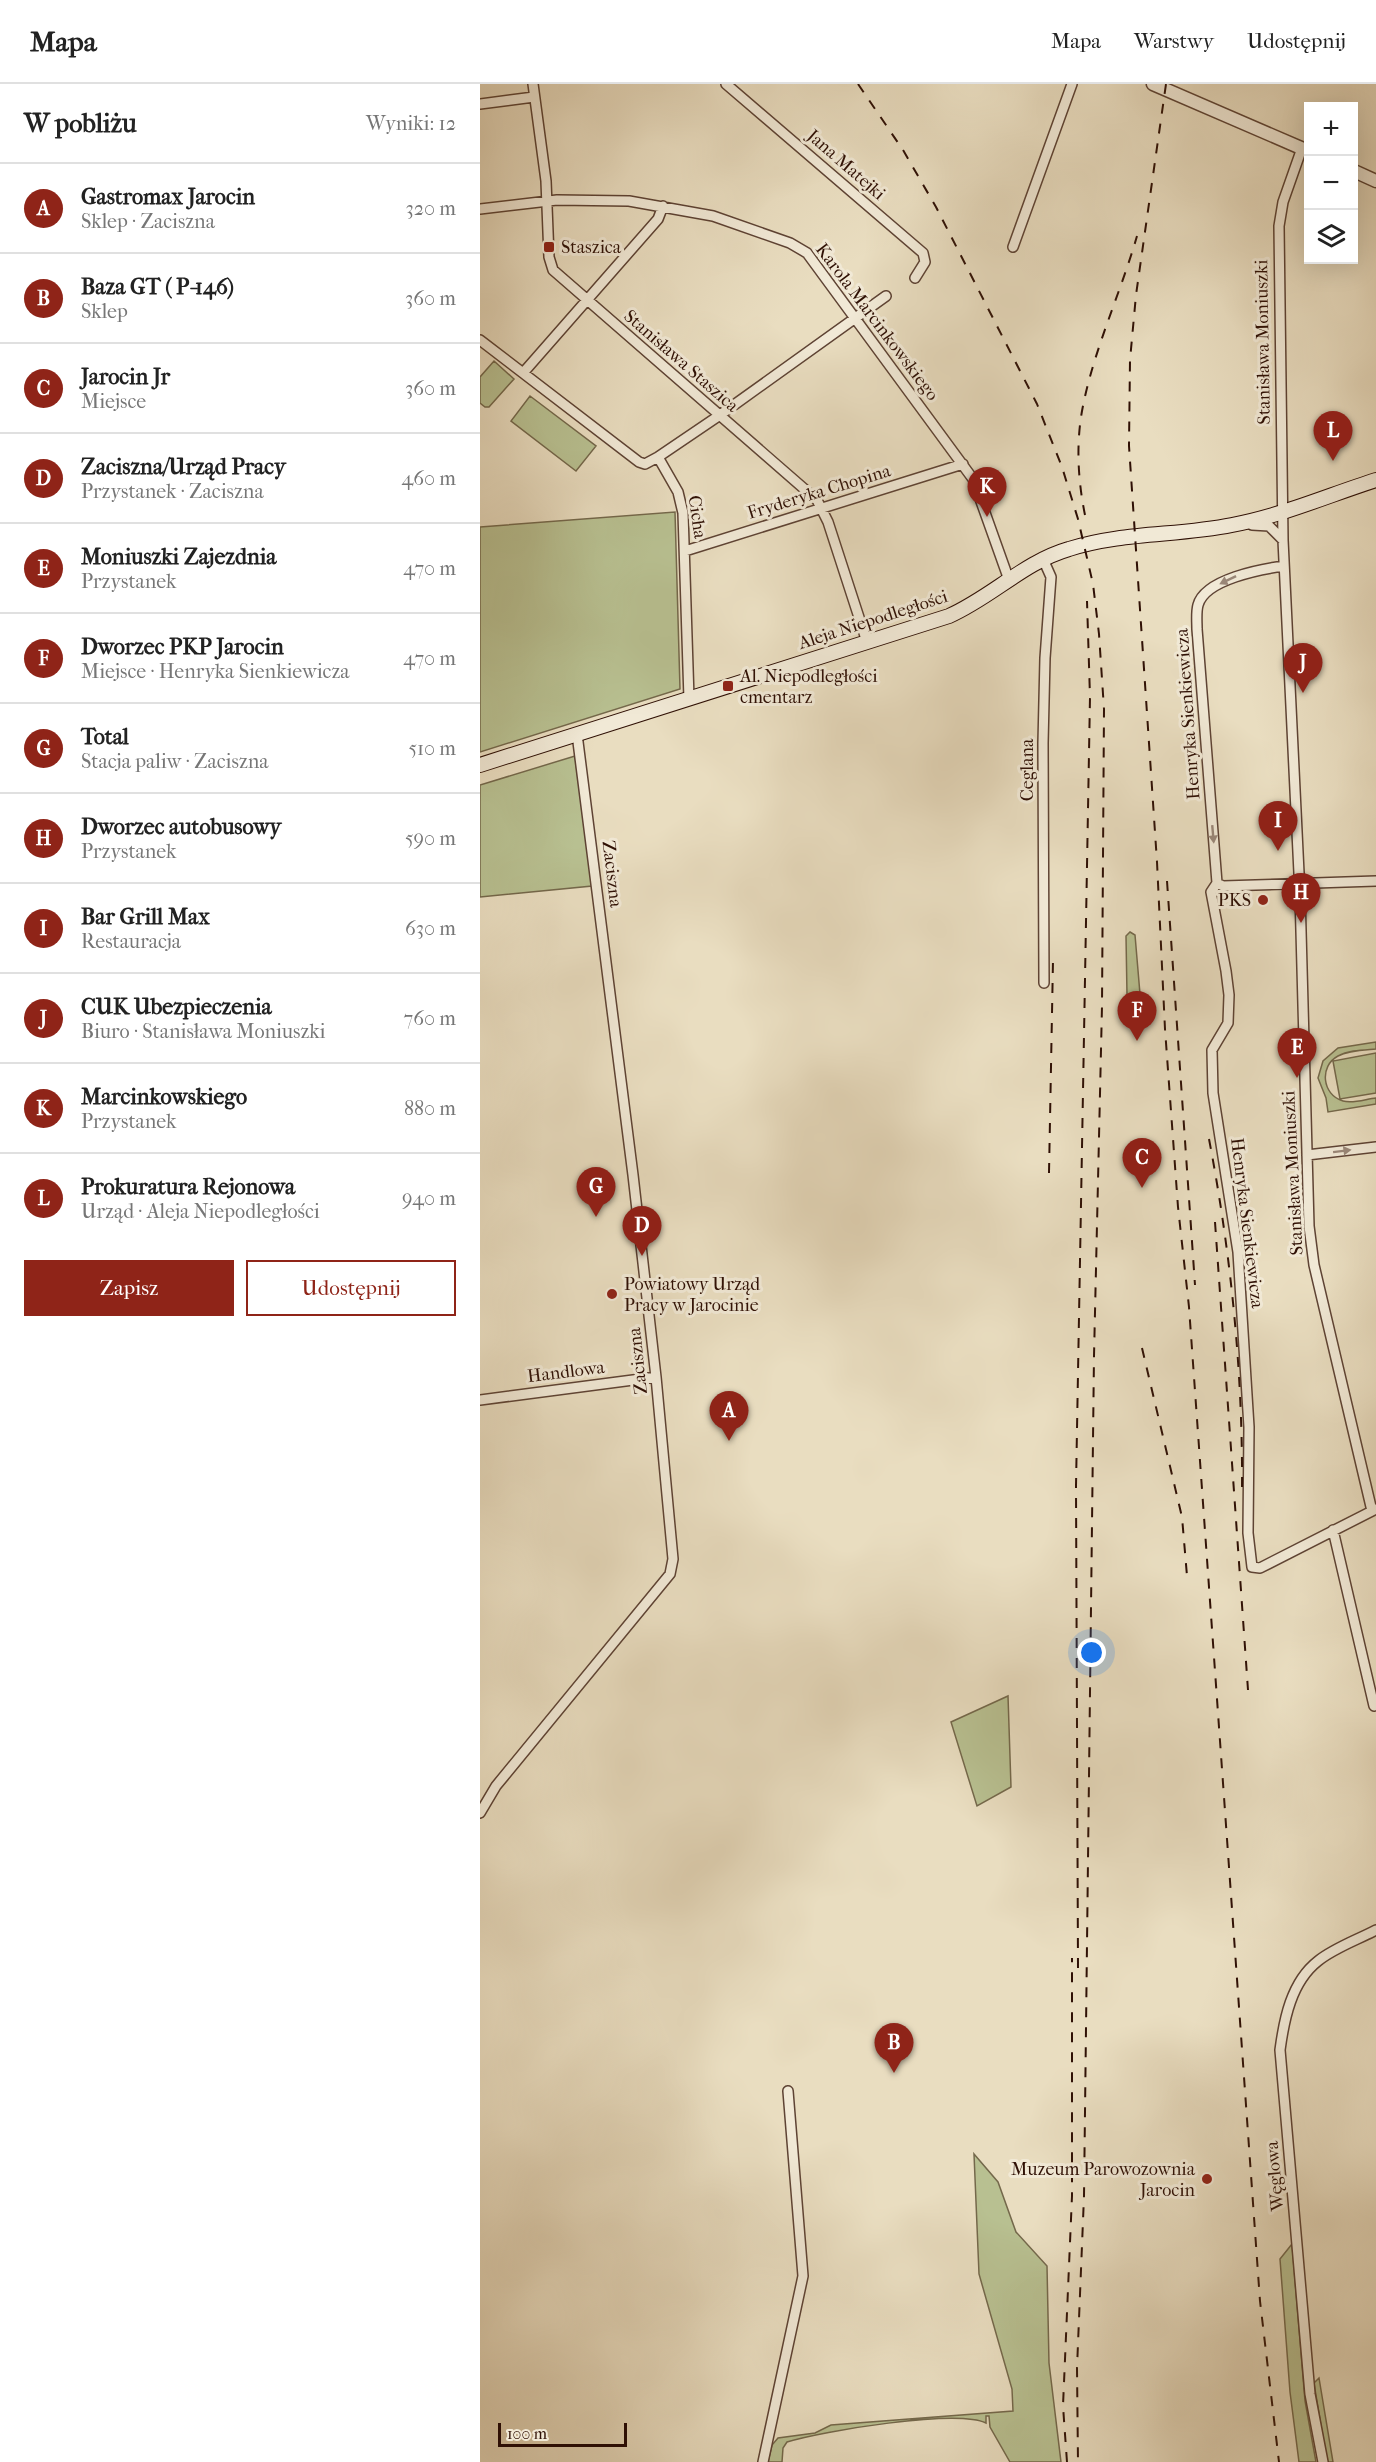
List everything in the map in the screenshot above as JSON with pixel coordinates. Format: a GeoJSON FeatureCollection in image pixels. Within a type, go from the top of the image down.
{"type":"FeatureCollection","features":[{"type":"Feature","properties":{"kind":"main road","name":"Aleja Niepodległości"},"geometry":{"type":"LineString","coordinates":[[480,765],[959,612],[1043,559],[1068,549],[1114,538],[1231,525],[1376,480]]}},
{"type":"Feature","properties":{"kind":"street","name":"Stanisława Staszica"},"geometry":{"type":"LineString","coordinates":[[533,84],[548,201],[550,264],[556,274],[823,508],[867,642]]}},
{"type":"Feature","properties":{"kind":"street","name":"Jana Matejki"},"geometry":{"type":"LineString","coordinates":[[726,84],[922,253],[926,262],[915,278]]}},
{"type":"Feature","properties":{"kind":"street"},"geometry":{"type":"LineString","coordinates":[[1013,247],[1072,84]]}},
{"type":"Feature","properties":{"kind":"street"},"geometry":{"type":"LineString","coordinates":[[1153,84],[1304,150]]}},
{"type":"Feature","properties":{"kind":"street"},"geometry":{"type":"LineString","coordinates":[[480,104],[534,97]]}},
{"type":"Feature","properties":{"kind":"street","name":"Stanisława Moniuszki"},"geometry":{"type":"LineString","coordinates":[[1304,152],[1283,202],[1279,226],[1282,540],[1300,883],[1309,1226],[1314,1265],[1374,1510]]}},
{"type":"Feature","properties":{"kind":"street"},"geometry":{"type":"LineString","coordinates":[[1358,173],[1376,181]]}},
{"type":"Feature","properties":{"kind":"street","name":"Karola Marcinkowskiego"},"geometry":{"type":"LineString","coordinates":[[480,209],[548,201],[602,199],[663,206],[713,216],[800,248],[813,260],[963,464],[976,485],[1009,580]]}},
{"type":"Feature","properties":{"kind":"street"},"geometry":{"type":"LineString","coordinates":[[523,373],[658,219],[663,206]]}},
{"type":"Feature","properties":{"kind":"street"},"geometry":{"type":"LineString","coordinates":[[480,340],[639,462],[649,463],[720,416],[886,296]]}},
{"type":"Feature","properties":{"kind":"street","name":"Cicha"},"geometry":{"type":"LineString","coordinates":[[658,457],[673,482],[681,503],[685,551],[689,699]]}},
{"type":"Feature","properties":{"kind":"street","name":"Fryderyka Chopina"},"geometry":{"type":"LineString","coordinates":[[685,551],[963,464]]}},
{"type":"Feature","properties":{"kind":"street"},"geometry":{"type":"LineString","coordinates":[[1231,525],[1265,525],[1273,529],[1282,540]]}},
{"type":"Feature","properties":{"kind":"street","name":"Ceglana"},"geometry":{"type":"LineString","coordinates":[[1043,559],[1051,577],[1044,690],[1044,983]]}},
{"type":"Feature","properties":{"kind":"street","name":"Henryka Sienkiewicza"},"geometry":{"type":"LineString","coordinates":[[1284,567],[1261,569],[1238,575],[1209,591],[1198,603],[1197,628],[1217,883],[1211,892],[1226,970],[1228,1023],[1212,1050],[1213,1093],[1238,1252],[1249,1427],[1248,1533],[1252,1567],[1260,1568],[1333,1530]]}},
{"type":"Feature","properties":{"kind":"street","name":"Zaciszna"},"geometry":{"type":"LineString","coordinates":[[480,1813],[496,1786],[670,1574],[673,1559],[674,1544],[627,1124],[577,734]]}},
{"type":"Feature","properties":{"kind":"street"},"geometry":{"type":"LineString","coordinates":[[1217,883],[1223,886],[1376,881]]}},
{"type":"Feature","properties":{"kind":"street"},"geometry":{"type":"LineString","coordinates":[[1307,1155],[1376,1147]]}},
{"type":"Feature","properties":{"kind":"street","name":"Handlowa"},"geometry":{"type":"LineString","coordinates":[[480,1400],[656,1377]]}},
{"type":"Feature","properties":{"kind":"street"},"geometry":{"type":"LineString","coordinates":[[1374,1510],[1333,1530],[1374,1706]]}},
{"type":"Feature","properties":{"kind":"street","name":"Węglowa"},"geometry":{"type":"LineString","coordinates":[[1323,2462],[1310,2394],[1280,2050],[1285,2017],[1308,1970],[1319,1960],[1376,1930]]}},
{"type":"Feature","properties":{"kind":"street"},"geometry":{"type":"LineString","coordinates":[[763,2462],[802,2276],[788,2091]]}},
{"type":"Feature","properties":{"kind":"green space"},"geometry":{"type":"Polygon","coordinates":[[[494,361],[514,379],[489,407],[485,407],[480,403],[480,377],[494,361]]]}},
{"type":"Feature","properties":{"kind":"green space"},"geometry":{"type":"Polygon","coordinates":[[[530,396],[596,446],[576,471],[511,421],[530,396]]]}},
{"type":"Feature","properties":{"kind":"green space"},"geometry":{"type":"Polygon","coordinates":[[[675,512],[680,689],[480,752],[480,527],[675,512]]]}},
{"type":"Feature","properties":{"kind":"green space"},"geometry":{"type":"Polygon","coordinates":[[[575,756],[592,886],[480,897],[480,785],[575,756]]]}},
{"type":"Feature","properties":{"kind":"green space"},"geometry":{"type":"Polygon","coordinates":[[[1130,932],[1135,935],[1140,994],[1127,995],[1126,936],[1130,932]]]}},
{"type":"Feature","properties":{"kind":"green space"},"geometry":{"type":"Polygon","coordinates":[[[1376,1042],[1376,1049],[1338,1056],[1328,1066],[1326,1080],[1327,1087],[1336,1098],[1351,1102],[1376,1098],[1376,1104],[1328,1112],[1326,1098],[1318,1078],[1323,1061],[1338,1048],[1376,1042]]]}},
{"type":"Feature","properties":{"kind":"green space"},"geometry":{"type":"Polygon","coordinates":[[[1376,1053],[1376,1093],[1340,1099],[1333,1061],[1376,1053]]]}},
{"type":"Feature","properties":{"kind":"green space"},"geometry":{"type":"Polygon","coordinates":[[[1008,1696],[1011,1787],[977,1806],[951,1722],[1008,1696]]]}},
{"type":"Feature","properties":{"kind":"green space"},"geometry":{"type":"Polygon","coordinates":[[[974,2154],[998,2182],[1016,2232],[1047,2266],[1049,2363],[1061,2462],[1010,2462],[990,2427],[989,2416],[986,2416],[986,2423],[970,2419],[919,2420],[857,2427],[804,2437],[787,2442],[783,2448],[782,2462],[768,2462],[772,2445],[778,2438],[815,2433],[831,2425],[1013,2411],[1012,2389],[979,2274],[974,2154]]]}},
{"type":"Feature","properties":{"kind":"green space"},"geometry":{"type":"Polygon","coordinates":[[[1292,2244],[1305,2401],[1316,2462],[1299,2462],[1290,2392],[1280,2259],[1292,2244]]]}},
{"type":"Feature","properties":{"kind":"green space"},"geometry":{"type":"Polygon","coordinates":[[[1319,2378],[1333,2462],[1327,2462],[1314,2383],[1319,2378]]]}},
{"type":"Feature","properties":{"kind":"railway"},"geometry":{"type":"LineString","coordinates":[[858,84],[903,150],[936,207],[1037,404],[1062,467],[1078,519],[1093,584],[1099,634],[1104,709],[1102,1006],[1094,1356],[1084,2196],[1077,2368],[1078,2462]]}},
{"type":"Feature","properties":{"kind":"railway"},"geometry":{"type":"LineString","coordinates":[[1166,84],[1136,295],[1130,360],[1129,446],[1178,1207],[1189,1307],[1260,2301],[1279,2462]]}},
{"type":"Feature","properties":{"kind":"railway"},"geometry":{"type":"LineString","coordinates":[[1085,515],[1079,463],[1082,411],[1093,367],[1137,236]]}},
{"type":"Feature","properties":{"kind":"railway"},"geometry":{"type":"LineString","coordinates":[[1078,1968],[1076,1486],[1090,697],[1087,601]]}},
{"type":"Feature","properties":{"kind":"railway"},"geometry":{"type":"LineString","coordinates":[[1167,881],[1195,1285]]}},
{"type":"Feature","properties":{"kind":"railway"},"geometry":{"type":"LineString","coordinates":[[1049,1173],[1053,960]]}},
{"type":"Feature","properties":{"kind":"railway"},"geometry":{"type":"LineString","coordinates":[[1209,1139],[1224,1226],[1234,1314],[1240,1402],[1242,1491]]}},
{"type":"Feature","properties":{"kind":"railway"},"geometry":{"type":"LineString","coordinates":[[1215,1222],[1248,1690]]}},
{"type":"Feature","properties":{"kind":"railway"},"geometry":{"type":"LineString","coordinates":[[1142,1348],[1182,1517],[1187,1576]]}},
{"type":"Feature","properties":{"kind":"railway"},"geometry":{"type":"LineString","coordinates":[[1067,2462],[1063,2406],[1072,2196],[1072,1958]]}},
{"type":"Feature","properties":{"kind":"place","name":"Staszica"},"geometry":{"type":"Point","coordinates":[549,247]}},
{"type":"Feature","properties":{"kind":"place","name":"Prokuratura Rejonowa"},"geometry":{"type":"Point","coordinates":[1333,461]}},
{"type":"Feature","properties":{"kind":"place","name":"Marcinkowskiego"},"geometry":{"type":"Point","coordinates":[987,517]}},
{"type":"Feature","properties":{"kind":"place","name":"Al. Niepodległości cmentarz"},"geometry":{"type":"Point","coordinates":[728,686]}},
{"type":"Feature","properties":{"kind":"place","name":"CUK Ubezpieczenia"},"geometry":{"type":"Point","coordinates":[1303,693]}},
{"type":"Feature","properties":{"kind":"place","name":"Bar Grill Max"},"geometry":{"type":"Point","coordinates":[1278,851]}},
{"type":"Feature","properties":{"kind":"place","name":"PKS"},"geometry":{"type":"Point","coordinates":[1263,900]}},
{"type":"Feature","properties":{"kind":"place","name":"Dworzec autobusowy"},"geometry":{"type":"Point","coordinates":[1301,923]}},
{"type":"Feature","properties":{"kind":"place","name":"Dworzec PKP Jarocin"},"geometry":{"type":"Point","coordinates":[1137,1041]}},
{"type":"Feature","properties":{"kind":"place","name":"Moniuszki Zajezdnia"},"geometry":{"type":"Point","coordinates":[1297,1078]}},
{"type":"Feature","properties":{"kind":"place","name":"Jarocin Jr"},"geometry":{"type":"Point","coordinates":[1142,1188]}},
{"type":"Feature","properties":{"kind":"place","name":"Total"},"geometry":{"type":"Point","coordinates":[596,1217]}},
{"type":"Feature","properties":{"kind":"place","name":"Zaciszna/Urząd Pracy"},"geometry":{"type":"Point","coordinates":[642,1256]}},
{"type":"Feature","properties":{"kind":"place","name":"Powiatowy Urząd Pracy w Jarocinie"},"geometry":{"type":"Point","coordinates":[612,1294]}},
{"type":"Feature","properties":{"kind":"place","name":"Gastromax Jarocin"},"geometry":{"type":"Point","coordinates":[729,1441]}},
{"type":"Feature","properties":{"kind":"place","name":"Baza GT ( P-146)"},"geometry":{"type":"Point","coordinates":[894,2073]}},
{"type":"Feature","properties":{"kind":"place","name":"Muzeum Parowozownia Jarocin"},"geometry":{"type":"Point","coordinates":[1207,2179]}}]}
